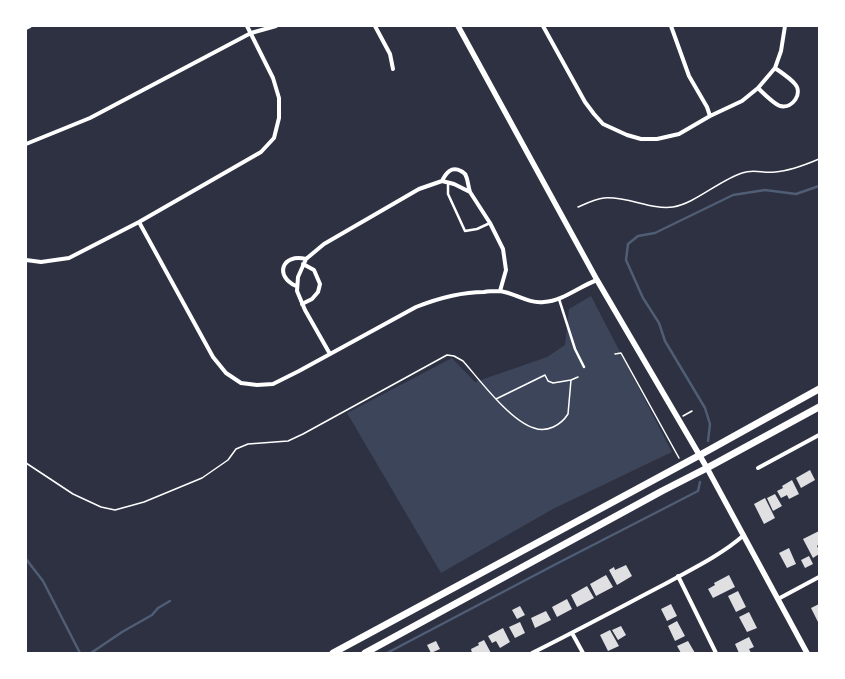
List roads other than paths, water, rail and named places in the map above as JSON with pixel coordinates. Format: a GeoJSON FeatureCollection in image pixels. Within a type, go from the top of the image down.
{"type":"FeatureCollection","features":[{"type":"Feature","properties":{"kind":"main road"},"geometry":{"type":"LineString","coordinates":[[333,653],[819,389]]}},
{"type":"Feature","properties":{"kind":"main road"},"geometry":{"type":"LineString","coordinates":[[365,653],[819,407]]}},
{"type":"Feature","properties":{"kind":"street"},"geometry":{"type":"LineString","coordinates":[[26,28],[30,26]]}},
{"type":"Feature","properties":{"kind":"street"},"geometry":{"type":"LineString","coordinates":[[26,260],[41,262],[69,258],[138,222],[261,152],[274,138],[278,118],[278,98],[273,78],[247,26]]}},
{"type":"Feature","properties":{"kind":"street"},"geometry":{"type":"LineString","coordinates":[[26,144],[90,118],[251,33],[276,26]]}},
{"type":"Feature","properties":{"kind":"street"},"geometry":{"type":"LineString","coordinates":[[375,26],[390,54],[393,69]]}},
{"type":"Feature","properties":{"kind":"street"},"geometry":{"type":"LineString","coordinates":[[458,26],[597,280],[700,455],[807,653]]}},
{"type":"Feature","properties":{"kind":"street"},"geometry":{"type":"LineString","coordinates":[[543,26],[585,102],[594,114],[604,124],[627,135],[641,139],[657,139],[679,134],[742,100],[758,88],[775,68],[781,51],[785,26]]}},
{"type":"Feature","properties":{"kind":"street"},"geometry":{"type":"LineString","coordinates":[[671,26],[689,76],[710,116]]}},
{"type":"Feature","properties":{"kind":"street"},"geometry":{"type":"LineString","coordinates":[[758,88],[780,106],[787,106],[796,99],[798,91],[796,85],[775,68]]}},
{"type":"Feature","properties":{"kind":"street"},"geometry":{"type":"LineString","coordinates":[[442,181],[445,174],[456,169],[464,173],[466,176],[470,192],[490,223],[503,249],[506,270],[500,291]]}},
{"type":"Feature","properties":{"kind":"street"},"geometry":{"type":"LineString","coordinates":[[330,354],[296,291],[298,276],[306,259],[324,244],[419,188],[442,181],[454,184],[470,192]]}},
{"type":"Feature","properties":{"kind":"street"},"geometry":{"type":"LineString","coordinates":[[138,222],[212,357],[226,373],[241,383],[257,385],[273,384],[416,307],[436,298],[474,292],[500,291],[534,302],[544,302],[558,298],[585,284],[597,280]]}},
{"type":"Feature","properties":{"kind":"street"},"geometry":{"type":"LineString","coordinates":[[296,286],[286,280],[284,267],[288,261],[293,258],[299,257],[306,259]]}},
{"type":"Feature","properties":{"kind":"street"},"geometry":{"type":"LineString","coordinates":[[302,304],[312,299],[318,292],[320,284],[314,270],[303,264]]}},
{"type":"Feature","properties":{"kind":"street"},"geometry":{"type":"LineString","coordinates":[[758,468],[819,435]]}},
{"type":"Feature","properties":{"kind":"street"},"geometry":{"type":"LineString","coordinates":[[532,653],[706,561],[744,535]]}},
{"type":"Feature","properties":{"kind":"street"},"geometry":{"type":"LineString","coordinates":[[678,576],[716,653]]}},
{"type":"Feature","properties":{"kind":"street"},"geometry":{"type":"LineString","coordinates":[[778,599],[819,577]]}},
{"type":"Feature","properties":{"kind":"street"},"geometry":{"type":"LineString","coordinates":[[572,633],[583,653]]}},
{"type":"Feature","properties":{"kind":"lane"},"geometry":{"type":"LineString","coordinates":[[448,182],[448,194],[465,231],[477,229],[490,223]]}},
{"type":"Feature","properties":{"kind":"lane"},"geometry":{"type":"LineString","coordinates":[[558,298],[575,349],[584,367]]}},
{"type":"Feature","properties":{"kind":"waterway"},"geometry":{"type":"LineString","coordinates":[[708,441],[710,424],[705,408],[665,341],[659,323],[643,298],[626,260],[628,244],[638,236],[655,233],[733,195],[765,190],[796,194],[819,186]]}},
{"type":"Feature","properties":{"kind":"waterway"},"geometry":{"type":"LineString","coordinates":[[387,653],[698,491],[700,482]]}},
{"type":"Feature","properties":{"kind":"waterway"},"geometry":{"type":"LineString","coordinates":[[26,559],[43,581],[80,653]]}},
{"type":"Feature","properties":{"kind":"waterway"},"geometry":{"type":"LineString","coordinates":[[91,653],[122,632],[152,615],[158,608],[170,601]]}}]}
